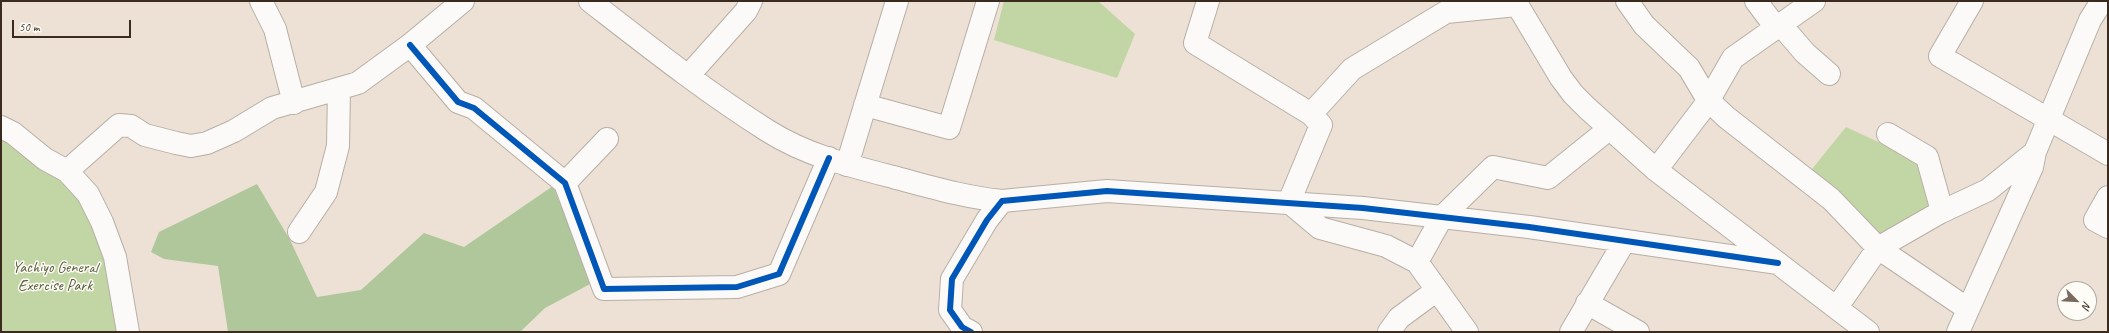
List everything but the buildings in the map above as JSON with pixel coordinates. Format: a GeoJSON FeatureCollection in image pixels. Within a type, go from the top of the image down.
{"type":"FeatureCollection","features":[{"type":"Feature","properties":{"kind":"street"},"geometry":{"type":"LineString","coordinates":[[261,1],[275,29],[294,103]]}},
{"type":"Feature","properties":{"kind":"street"},"geometry":{"type":"LineString","coordinates":[[67,171],[119,125],[131,126],[145,135],[191,146],[207,143],[234,130],[272,108],[294,103],[358,83],[410,45],[463,1]]}},
{"type":"Feature","properties":{"kind":"street"},"geometry":{"type":"LineString","coordinates":[[590,1],[677,69],[688,75],[769,132],[803,149],[838,161],[967,197],[1002,201],[1107,191],[1289,202],[1529,227],[1624,242],[1778,263]]}},
{"type":"Feature","properties":{"kind":"street"},"geometry":{"type":"LineString","coordinates":[[688,75],[746,11],[751,1]]}},
{"type":"Feature","properties":{"kind":"street"},"geometry":{"type":"LineString","coordinates":[[410,45],[458,102],[474,108],[565,183],[604,289],[737,287],[779,274],[838,161],[865,105],[897,1]]}},
{"type":"Feature","properties":{"kind":"street"},"geometry":{"type":"LineString","coordinates":[[865,105],[949,128],[988,1]]}},
{"type":"Feature","properties":{"kind":"street"},"geometry":{"type":"LineString","coordinates":[[1208,1],[1194,43],[1312,114],[1320,125],[1289,202]]}},
{"type":"Feature","properties":{"kind":"street"},"geometry":{"type":"LineString","coordinates":[[1627,1],[1644,25],[1690,68],[1708,100],[1726,117],[1831,199],[1878,248],[1968,309]]}},
{"type":"Feature","properties":{"kind":"street"},"geometry":{"type":"LineString","coordinates":[[1756,1],[1779,27],[1829,74]]}},
{"type":"Feature","properties":{"kind":"street"},"geometry":{"type":"LineString","coordinates":[[1656,170],[1708,100],[1732,58],[1779,27],[1814,1]]}},
{"type":"Feature","properties":{"kind":"street"},"geometry":{"type":"LineString","coordinates":[[1972,1],[1940,56],[2108,154]]}},
{"type":"Feature","properties":{"kind":"street"},"geometry":{"type":"LineString","coordinates":[[1958,332],[2032,166],[2035,152],[2090,20],[2102,1]]}},
{"type":"Feature","properties":{"kind":"street"},"geometry":{"type":"LineString","coordinates":[[1312,114],[1352,69],[1446,12],[1516,3],[1573,94],[1609,129],[1656,170],[1837,307],[1861,329]]}},
{"type":"Feature","properties":{"kind":"street"},"geometry":{"type":"LineString","coordinates":[[299,232],[326,192],[338,146],[339,89]]}},
{"type":"Feature","properties":{"kind":"street"},"geometry":{"type":"LineString","coordinates":[[1,127],[13,134],[45,159],[67,171],[88,194],[102,222],[115,258],[128,332]]}},
{"type":"Feature","properties":{"kind":"street"},"geometry":{"type":"LineString","coordinates":[[1417,262],[1442,217],[1493,167],[1548,178],[1609,129]]}},
{"type":"Feature","properties":{"kind":"street"},"geometry":{"type":"LineString","coordinates":[[1888,134],[1926,157],[1942,211]]}},
{"type":"Feature","properties":{"kind":"street"},"geometry":{"type":"LineString","coordinates":[[565,183],[607,139]]}},
{"type":"Feature","properties":{"kind":"street"},"geometry":{"type":"LineString","coordinates":[[1837,307],[1878,248],[1942,211],[1988,190],[2035,152]]}},
{"type":"Feature","properties":{"kind":"street"},"geometry":{"type":"LineString","coordinates":[[2108,197],[2095,220],[2108,227]]}},
{"type":"Feature","properties":{"kind":"street"},"geometry":{"type":"LineString","coordinates":[[971,332],[962,327],[950,310],[952,279],[987,220],[1002,201]]}},
{"type":"Feature","properties":{"kind":"street"},"geometry":{"type":"LineString","coordinates":[[1289,202],[1320,228],[1386,246],[1417,262],[1467,332]]}},
{"type":"Feature","properties":{"kind":"street"},"geometry":{"type":"LineString","coordinates":[[1571,332],[1624,242]]}},
{"type":"Feature","properties":{"kind":"street"},"geometry":{"type":"LineString","coordinates":[[1389,332],[1399,318],[1437,290]]}},
{"type":"Feature","properties":{"kind":"street"},"geometry":{"type":"LineString","coordinates":[[1587,303],[1638,332]]}},
{"type":"Feature","properties":{"kind":"green space"},"geometry":{"type":"Polygon","coordinates":[[[1004,1],[1098,1],[1135,34],[1117,78],[994,40],[1004,1]]]}},
{"type":"Feature","properties":{"kind":"green space"},"geometry":{"type":"Polygon","coordinates":[[[1846,127],[1919,161],[1933,205],[1879,241],[1808,174],[1846,127]]]}},
{"type":"Feature","properties":{"kind":"green space","name":"Yachiyo General Exercise Park"},"geometry":{"type":"Polygon","coordinates":[[[1,137],[65,179],[77,192],[88,209],[104,250],[121,332],[1,332],[1,137]]]}},
{"type":"Feature","properties":{"kind":"green space"},"geometry":{"type":"Polygon","coordinates":[[[257,184],[290,240],[317,297],[361,290],[424,233],[464,247],[553,186],[592,283],[545,308],[520,332],[228,332],[218,266],[164,259],[151,252],[159,232],[257,184]]]}},
{"type":"Feature","properties":{"kind":"cycle path"},"geometry":{"type":"LineString","coordinates":[[410,45],[458,102],[474,108],[565,183],[604,289],[737,287],[779,274],[829,158]]}},
{"type":"Feature","properties":{"kind":"cycle path"},"geometry":{"type":"LineString","coordinates":[[971,332],[962,327],[950,310],[952,279],[987,220],[1002,201],[1107,191],[1363,208],[1529,227],[1778,263]]}}]}
